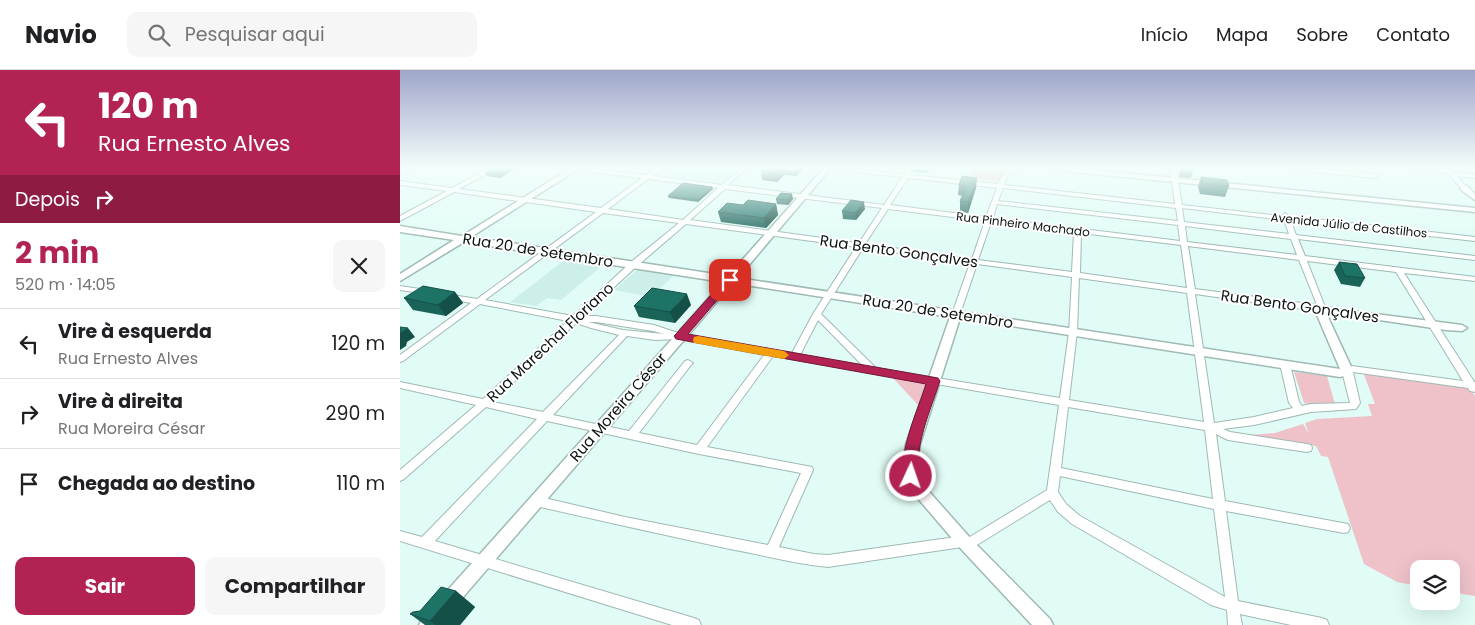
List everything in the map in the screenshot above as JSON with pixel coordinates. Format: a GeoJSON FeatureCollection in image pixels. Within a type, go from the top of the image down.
{"type":"FeatureCollection","features":[{"type":"Feature","properties":{"kind":"main road"},"geometry":{"type":"LineString","coordinates":[[400,278],[534,194]]}},
{"type":"Feature","properties":{"kind":"main road"},"geometry":{"type":"LineString","coordinates":[[1313,194],[1475,210]]}},
{"type":"Feature","properties":{"kind":"main road","name":"Rua Moreira César"},"geometry":{"type":"LineString","coordinates":[[428,625],[802,196]]}},
{"type":"Feature","properties":{"kind":"main road","name":"Rua 20 de Setembro"},"geometry":{"type":"LineString","coordinates":[[400,229],[1340,373],[1347,371]]}},
{"type":"Feature","properties":{"kind":"main road"},"geometry":{"type":"LineString","coordinates":[[1325,311],[1347,371]]}},
{"type":"Feature","properties":{"kind":"main road","name":"Rua Bento Gonçalves"},"geometry":{"type":"LineString","coordinates":[[1325,311],[1475,330]]}},
{"type":"Feature","properties":{"kind":"main road"},"geometry":{"type":"LineString","coordinates":[[956,314],[913,444],[910,465],[911,476],[920,491],[965,543],[1044,625]]}},
{"type":"Feature","properties":{"kind":"street"},"geometry":{"type":"LineString","coordinates":[[400,219],[445,194]]}},
{"type":"Feature","properties":{"kind":"street","name":"Rua Bento Gonçalves"},"geometry":{"type":"LineString","coordinates":[[480,194],[1306,306],[1325,311]]}},
{"type":"Feature","properties":{"kind":"street"},"geometry":{"type":"LineString","coordinates":[[400,359],[624,194]]}},
{"type":"Feature","properties":{"kind":"street","name":"Rua Marechal Floriano"},"geometry":{"type":"LineString","coordinates":[[400,476],[484,404],[634,264],[715,194]]}},
{"type":"Feature","properties":{"kind":"street","name":"Rua Pinheiro Machado"},"geometry":{"type":"LineString","coordinates":[[783,194],[1475,279]]}},
{"type":"Feature","properties":{"kind":"street"},"geometry":{"type":"LineString","coordinates":[[794,356],[817,314],[894,194]]}},
{"type":"Feature","properties":{"kind":"street"},"geometry":{"type":"LineString","coordinates":[[956,314],[998,194]]}},
{"type":"Feature","properties":{"kind":"street","name":"Avenida Júlio de Castilhos"},"geometry":{"type":"LineString","coordinates":[[1086,194],[1475,237]]}},
{"type":"Feature","properties":{"kind":"street"},"geometry":{"type":"LineString","coordinates":[[1176,194],[1200,351],[1235,625]]}},
{"type":"Feature","properties":{"kind":"street"},"geometry":{"type":"LineString","coordinates":[[995,202],[1475,258]]}},
{"type":"Feature","properties":{"kind":"street"},"geometry":{"type":"LineString","coordinates":[[1285,216],[1325,311]]}},
{"type":"Feature","properties":{"kind":"street"},"geometry":{"type":"LineString","coordinates":[[1078,230],[1073,332],[1052,493],[1062,508],[1076,520],[1216,600],[1232,606],[1322,625]]}},
{"type":"Feature","properties":{"kind":"street"},"geometry":{"type":"LineString","coordinates":[[1399,270],[1473,388]]}},
{"type":"Feature","properties":{"kind":"street"},"geometry":{"type":"LineString","coordinates":[[400,288],[574,319],[596,319],[654,328],[680,336],[1064,404],[1210,427],[1254,421],[1299,410],[1355,405],[1347,371]]}},
{"type":"Feature","properties":{"kind":"street"},"geometry":{"type":"LineString","coordinates":[[817,314],[873,370]]}},
{"type":"Feature","properties":{"kind":"street"},"geometry":{"type":"LineString","coordinates":[[574,319],[584,324],[626,332],[664,338],[680,336]]}},
{"type":"Feature","properties":{"kind":"street"},"geometry":{"type":"LineString","coordinates":[[424,544],[626,332]]}},
{"type":"Feature","properties":{"kind":"street"},"geometry":{"type":"LineString","coordinates":[[700,450],[771,352]]}},
{"type":"Feature","properties":{"kind":"street"},"geometry":{"type":"LineString","coordinates":[[632,435],[688,363]]}},
{"type":"Feature","properties":{"kind":"street"},"geometry":{"type":"LineString","coordinates":[[1285,364],[1294,403],[1299,410]]}},
{"type":"Feature","properties":{"kind":"street","name":"Rua 20 de Setembro"},"geometry":{"type":"LineString","coordinates":[[1347,371],[1359,368],[1473,388]]}},
{"type":"Feature","properties":{"kind":"street"},"geometry":{"type":"LineString","coordinates":[[400,385],[700,450],[808,470],[772,552]]}},
{"type":"Feature","properties":{"kind":"street"},"geometry":{"type":"LineString","coordinates":[[1210,427],[1228,436],[1307,448]]}},
{"type":"Feature","properties":{"kind":"street"},"geometry":{"type":"LineString","coordinates":[[1055,471],[1344,528]]}},
{"type":"Feature","properties":{"kind":"street"},"geometry":{"type":"LineString","coordinates":[[536,501],[772,552],[828,561],[965,543],[1052,493]]}},
{"type":"Feature","properties":{"kind":"street"},"geometry":{"type":"LineString","coordinates":[[400,536],[694,625]]}},
{"type":"Feature","properties":{"kind":"shaded area"},"geometry":{"type":"Polygon","coordinates":[[[566,259],[603,265],[561,300],[547,298],[536,306],[510,302],[566,259]]]}},
{"type":"Feature","properties":{"kind":"shaded area"},"geometry":{"type":"Polygon","coordinates":[[[638,269],[674,275],[652,297],[614,290],[638,269]]]}},
{"type":"Feature","properties":{"kind":"shaded area"},"geometry":{"type":"Polygon","coordinates":[[[1294,372],[1327,376],[1335,404],[1304,403],[1294,372]]]}},
{"type":"Feature","properties":{"kind":"shaded area"},"geometry":{"type":"Polygon","coordinates":[[[1363,372],[1470,388],[1475,396],[1475,596],[1460,594],[1460,560],[1410,560],[1410,584],[1397,582],[1364,564],[1328,457],[1321,456],[1316,446],[1248,435],[1275,433],[1303,424],[1309,434],[1305,423],[1317,419],[1372,416],[1368,404],[1375,404],[1363,372]]]}},
{"type":"Feature","properties":{"kind":"shaded area"},"geometry":{"type":"Polygon","coordinates":[[[892,377],[926,383],[918,405],[892,377]]]}},
{"type":"Feature","properties":{"kind":"building"},"geometry":{"type":"Polygon","coordinates":[[[670,194],[705,194],[698,200],[668,196],[670,194]]]}},
{"type":"Feature","properties":{"kind":"building"},"geometry":{"type":"Polygon","coordinates":[[[780,194],[792,194],[787,200],[776,199],[780,194]]]}},
{"type":"Feature","properties":{"kind":"building"},"geometry":{"type":"Polygon","coordinates":[[[963,194],[971,194],[968,202],[960,201],[963,194]]]}},
{"type":"Feature","properties":{"kind":"building"},"geometry":{"type":"Polygon","coordinates":[[[748,200],[776,204],[764,218],[718,212],[727,203],[743,205],[748,200]]]}},
{"type":"Feature","properties":{"kind":"building"},"geometry":{"type":"Polygon","coordinates":[[[851,200],[864,202],[855,213],[842,211],[851,200]]]}},
{"type":"Feature","properties":{"kind":"building"},"geometry":{"type":"Polygon","coordinates":[[[1339,262],[1357,264],[1365,278],[1345,276],[1339,262]]]}},
{"type":"Feature","properties":{"kind":"building"},"geometry":{"type":"Polygon","coordinates":[[[423,286],[455,292],[438,305],[404,298],[423,286]]]}},
{"type":"Feature","properties":{"kind":"building"},"geometry":{"type":"Polygon","coordinates":[[[652,288],[687,294],[670,312],[634,306],[652,288]]]}},
{"type":"Feature","properties":{"kind":"building"},"geometry":{"type":"Polygon","coordinates":[[[400,327],[408,328],[400,333],[400,327]]]}},
{"type":"Feature","properties":{"kind":"building"},"geometry":{"type":"Polygon","coordinates":[[[441,587],[456,591],[430,621],[410,614],[420,611],[441,587]]]}},
{"type":"Feature","properties":{"kind":"slow traffic"},"geometry":{"type":"LineString","coordinates":[[698,340],[784,355]]}},
{"type":"Feature","properties":{"kind":"route"},"geometry":{"type":"LineString","coordinates":[[730,280],[680,336],[934,381],[913,444],[910,465],[911,476]]}}]}
